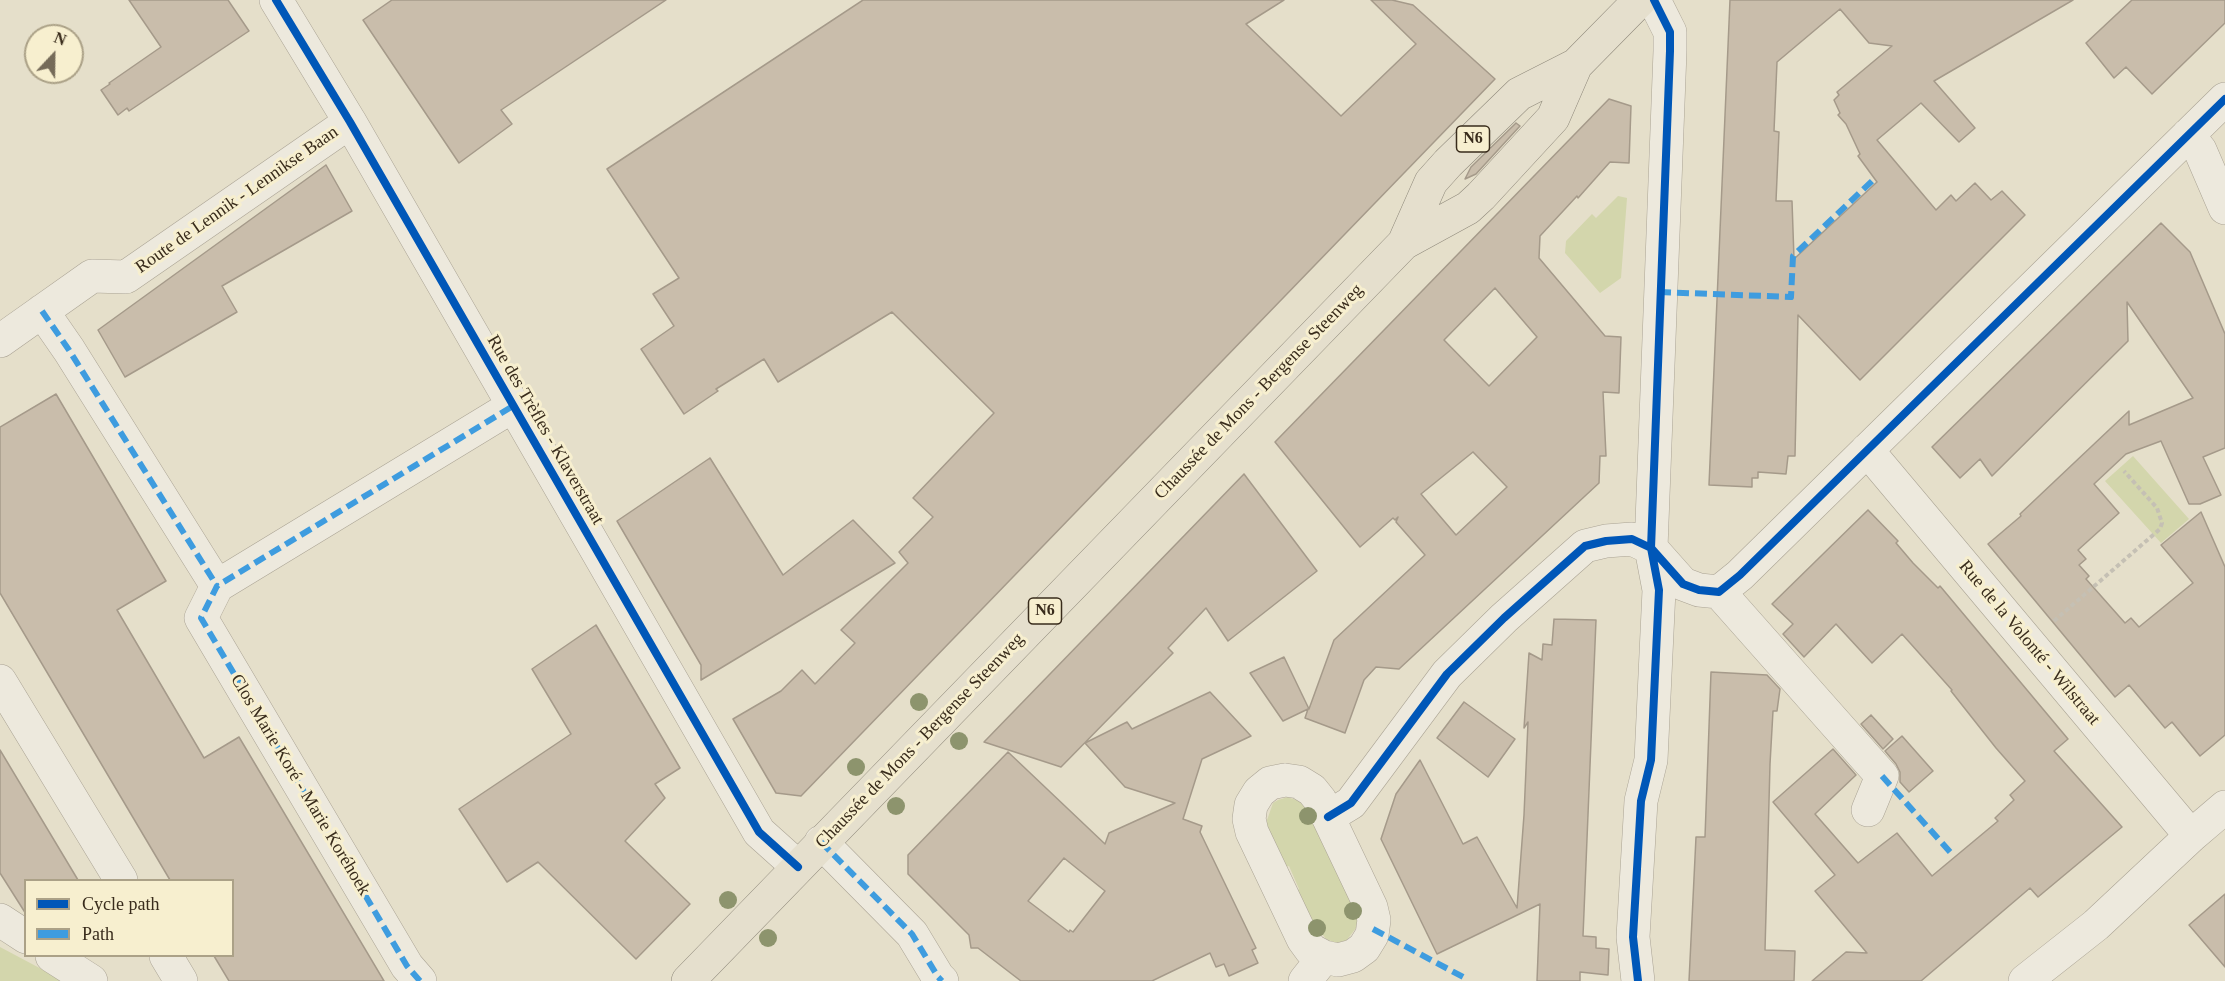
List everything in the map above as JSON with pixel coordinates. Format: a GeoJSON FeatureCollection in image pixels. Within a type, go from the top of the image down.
{"type":"FeatureCollection","features":[{"type":"Feature","properties":{"kind":"main road","name":"Chaussée de Mons - Bergense Steenweg"},"geometry":{"type":"LineString","coordinates":[[1404,243],[1431,182],[1448,163],[1519,94],[1576,65],[1640,0]]}},
{"type":"Feature","properties":{"kind":"main road","name":"Chaussée de Mons - Bergense Steenweg"},"geometry":{"type":"LineString","coordinates":[[688,981],[1404,243],[1468,208],[1481,196],[1553,118],[1576,65]]}},
{"type":"Feature","properties":{"kind":"street","name":"Rue des Trèfles - Klaverstraat"},"geometry":{"type":"LineString","coordinates":[[276,0],[350,122],[759,832],[798,867]]}},
{"type":"Feature","properties":{"kind":"street"},"geometry":{"type":"LineString","coordinates":[[1638,981],[1634,925],[1641,801],[1651,760],[1659,590],[1651,548],[1670,42],[1670,32],[1654,0]]}},
{"type":"Feature","properties":{"kind":"street"},"geometry":{"type":"LineString","coordinates":[[1719,592],[1740,575],[2225,99]]}},
{"type":"Feature","properties":{"kind":"street","name":"Route de Lennik - Lennikse Baan"},"geometry":{"type":"LineString","coordinates":[[0,341],[92,276],[126,277],[350,122]]}},
{"type":"Feature","properties":{"kind":"street"},"geometry":{"type":"LineString","coordinates":[[2188,135],[2200,150],[2225,208]]}},
{"type":"Feature","properties":{"kind":"street"},"geometry":{"type":"LineString","coordinates":[[42,311],[69,350],[217,586],[513,406]]}},
{"type":"Feature","properties":{"kind":"street","name":"Rue de la Volonté - Wilstraat"},"geometry":{"type":"LineString","coordinates":[[1867,450],[2191,836]]}},
{"type":"Feature","properties":{"kind":"street"},"geometry":{"type":"LineString","coordinates":[[1328,817],[1351,803],[1447,674],[1504,618],[1585,546],[1632,539],[1651,548],[1683,584],[1699,590],[1719,592],[1882,776],[1868,810]]}},
{"type":"Feature","properties":{"kind":"street","name":"Clos Marie Koré - Marie Koréhoek"},"geometry":{"type":"LineString","coordinates":[[217,586],[201,618],[407,966],[420,981]]}},
{"type":"Feature","properties":{"kind":"street"},"geometry":{"type":"LineString","coordinates":[[0,681],[119,879]]}},
{"type":"Feature","properties":{"kind":"street"},"geometry":{"type":"LineString","coordinates":[[1285,780],[1299,782],[1312,790],[1320,800],[1371,907],[1374,920],[1372,935],[1364,948],[1353,956],[1314,969],[1311,950],[1303,939],[1252,832],[1249,819],[1251,805],[1258,792],[1270,783],[1285,780]]}},
{"type":"Feature","properties":{"kind":"street"},"geometry":{"type":"LineString","coordinates":[[2025,981],[2096,925],[2225,807]]}},
{"type":"Feature","properties":{"kind":"street"},"geometry":{"type":"LineString","coordinates":[[822,842],[912,934],[942,981]]}},
{"type":"Feature","properties":{"kind":"street"},"geometry":{"type":"LineString","coordinates":[[0,920],[24,936]]}},
{"type":"Feature","properties":{"kind":"street"},"geometry":{"type":"LineString","coordinates":[[54,957],[91,981]]}},
{"type":"Feature","properties":{"kind":"street"},"geometry":{"type":"LineString","coordinates":[[167,957],[181,981]]}},
{"type":"Feature","properties":{"kind":"path"},"geometry":{"type":"LineString","coordinates":[[2029,643],[2160,530],[2162,523],[2157,508],[2124,471]]}},
{"type":"Feature","properties":{"kind":"green space"},"geometry":{"type":"Polygon","coordinates":[[[1618,196],[1627,198],[1621,278],[1600,293],[1565,253],[1566,241],[1592,214],[1596,218],[1618,196]]]}},
{"type":"Feature","properties":{"kind":"green space"},"geometry":{"type":"Polygon","coordinates":[[[2133,456],[2189,519],[2161,543],[2105,481],[2133,456]]]}},
{"type":"Feature","properties":{"kind":"green space"},"geometry":{"type":"Polygon","coordinates":[[[1288,797],[1301,802],[1307,811],[1359,910],[1355,912],[1358,920],[1356,928],[1346,941],[1336,943],[1326,939],[1319,930],[1314,932],[1295,892],[1299,889],[1289,866],[1283,868],[1266,823],[1273,803],[1288,797]]]}},
{"type":"Feature","properties":{"kind":"green space"},"geometry":{"type":"Polygon","coordinates":[[[0,947],[64,981],[0,981],[0,947]]]}},
{"type":"Feature","properties":{"kind":"building"},"geometry":{"type":"Polygon","coordinates":[[[129,0],[228,0],[249,31],[129,111],[127,108],[118,115],[101,90],[161,47],[129,0]]]}},
{"type":"Feature","properties":{"kind":"building"},"geometry":{"type":"Polygon","coordinates":[[[392,0],[666,0],[501,110],[512,124],[459,163],[363,20],[392,0]]]}},
{"type":"Feature","properties":{"kind":"building"},"geometry":{"type":"Polygon","coordinates":[[[863,0],[1284,0],[1246,24],[1341,116],[1416,44],[1371,0],[1392,0],[1413,5],[1495,79],[801,796],[776,793],[733,719],[781,691],[802,670],[815,684],[855,643],[841,630],[908,563],[899,552],[933,517],[913,498],[994,413],[892,312],[778,382],[764,359],[716,389],[718,391],[684,414],[641,349],[674,326],[653,294],[679,278],[607,169],[863,0]]]}},
{"type":"Feature","properties":{"kind":"building"},"geometry":{"type":"Polygon","coordinates":[[[1730,0],[2073,0],[1934,81],[1975,128],[1959,142],[1921,103],[1877,140],[1936,210],[1951,195],[1956,201],[1975,183],[1991,200],[2002,191],[2025,215],[1860,380],[1798,315],[1795,456],[1788,456],[1786,474],[1758,472],[1758,478],[1752,478],[1752,487],[1709,485],[1730,0]],[[1840,9],[1777,62],[1774,131],[1779,132],[1776,201],[1792,201],[1794,259],[1877,182],[1858,156],[1860,154],[1846,124],[1838,115],[1840,113],[1834,100],[1839,95],[1837,92],[1892,46],[1869,43],[1840,9]]]}},
{"type":"Feature","properties":{"kind":"building"},"geometry":{"type":"Polygon","coordinates":[[[2132,0],[2225,0],[2225,23],[2152,94],[2126,67],[2114,78],[2086,43],[2132,0]]]}},
{"type":"Feature","properties":{"kind":"building"},"geometry":{"type":"Polygon","coordinates":[[[1609,99],[1631,106],[1629,163],[1610,162],[1540,236],[1539,258],[1605,336],[1621,337],[1619,393],[1603,392],[1606,456],[1600,456],[1599,483],[1399,669],[1376,667],[1364,680],[1345,733],[1305,718],[1308,709],[1283,721],[1250,673],[1284,657],[1309,709],[1334,640],[1425,555],[1396,522],[1398,517],[1395,520],[1393,518],[1360,547],[1275,442],[1609,99]],[[1495,288],[1444,340],[1489,386],[1537,337],[1495,288]],[[1473,452],[1421,494],[1456,535],[1507,487],[1473,452]]]}},
{"type":"Feature","properties":{"kind":"building"},"geometry":{"type":"Polygon","coordinates":[[[1516,123],[1520,126],[1476,174],[1465,179],[1471,167],[1516,123]]]}},
{"type":"Feature","properties":{"kind":"building"},"geometry":{"type":"Polygon","coordinates":[[[326,165],[352,211],[222,286],[237,312],[125,377],[98,330],[326,165]]]}},
{"type":"Feature","properties":{"kind":"building"},"geometry":{"type":"Polygon","coordinates":[[[2161,223],[2190,252],[2225,334],[2225,448],[2203,457],[2221,495],[2200,504],[2189,504],[2161,441],[2126,454],[2094,484],[2119,513],[2078,550],[2086,559],[2079,565],[2089,576],[2086,579],[2125,623],[2131,618],[2139,627],[2193,583],[2161,545],[2201,512],[2225,567],[2225,735],[2200,756],[2172,722],[2165,728],[2129,685],[2115,697],[1988,544],[2021,516],[2020,514],[2129,411],[2129,425],[2193,398],[2127,302],[2128,341],[1992,476],[1980,459],[1960,478],[1932,447],[2161,223]]]}},
{"type":"Feature","properties":{"kind":"building"},"geometry":{"type":"Polygon","coordinates":[[[56,394],[166,581],[117,610],[204,758],[239,737],[384,981],[229,981],[215,957],[234,957],[234,879],[169,879],[0,593],[0,427],[56,394]]]}},
{"type":"Feature","properties":{"kind":"building"},"geometry":{"type":"Polygon","coordinates":[[[710,458],[783,575],[853,520],[895,563],[701,680],[701,665],[617,521],[710,458]]]}},
{"type":"Feature","properties":{"kind":"building"},"geometry":{"type":"Polygon","coordinates":[[[1244,474],[1317,571],[1228,641],[1206,608],[1168,648],[1173,653],[1061,767],[984,742],[1244,474]]]}},
{"type":"Feature","properties":{"kind":"building"},"geometry":{"type":"Polygon","coordinates":[[[1868,510],[1898,541],[1896,543],[1913,563],[1938,588],[1940,586],[2068,739],[2054,751],[2122,827],[2038,897],[2030,888],[1921,981],[1812,981],[1846,952],[1867,953],[1815,891],[1835,875],[1773,802],[1833,749],[1856,775],[1815,814],[1858,863],[1897,833],[1932,876],[1998,821],[1995,818],[2014,800],[2010,795],[2025,781],[1996,748],[1952,690],[1902,634],[1872,663],[1836,624],[1804,657],[1783,634],[1793,624],[1772,604],[1868,510]]]}},
{"type":"Feature","properties":{"kind":"building"},"geometry":{"type":"Polygon","coordinates":[[[1554,619],[1596,620],[1583,936],[1596,937],[1596,948],[1609,949],[1608,975],[1580,972],[1580,981],[1537,981],[1540,904],[1437,954],[1381,839],[1396,794],[1420,760],[1463,844],[1477,837],[1517,908],[1524,815],[1528,722],[1524,728],[1529,653],[1542,660],[1543,644],[1552,645],[1554,619]]]}},
{"type":"Feature","properties":{"kind":"building"},"geometry":{"type":"Polygon","coordinates":[[[596,625],[680,768],[655,784],[665,798],[625,841],[690,904],[636,959],[538,862],[507,882],[459,809],[571,734],[532,669],[596,625]]]}},
{"type":"Feature","properties":{"kind":"building"},"geometry":{"type":"Polygon","coordinates":[[[1711,672],[1767,675],[1780,689],[1777,711],[1773,711],[1765,950],[1795,951],[1794,981],[1689,981],[1696,837],[1705,837],[1711,672]]]}},
{"type":"Feature","properties":{"kind":"building"},"geometry":{"type":"Polygon","coordinates":[[[1210,692],[1251,736],[1202,759],[1183,819],[1202,826],[1200,832],[1256,948],[1252,950],[1258,963],[1229,976],[1224,964],[1216,967],[1210,953],[1152,981],[1021,981],[978,948],[971,948],[969,935],[908,874],[908,855],[1008,752],[1105,844],[1109,833],[1175,803],[1125,787],[1085,743],[1127,722],[1132,729],[1210,692]],[[1064,858],[1028,901],[1069,932],[1070,930],[1073,932],[1105,891],[1064,858]]]}},
{"type":"Feature","properties":{"kind":"building"},"geometry":{"type":"Polygon","coordinates":[[[1464,702],[1515,739],[1488,777],[1437,738],[1464,702]]]}},
{"type":"Feature","properties":{"kind":"building"},"geometry":{"type":"Polygon","coordinates":[[[1871,715],[1893,739],[1883,749],[1861,724],[1871,715]]]}},
{"type":"Feature","properties":{"kind":"building"},"geometry":{"type":"Polygon","coordinates":[[[1902,736],[1933,771],[1909,792],[1900,782],[1900,772],[1896,764],[1885,751],[1902,736]]]}},
{"type":"Feature","properties":{"kind":"building"},"geometry":{"type":"Polygon","coordinates":[[[0,750],[77,879],[24,879],[24,911],[0,873],[0,750]]]}},
{"type":"Feature","properties":{"kind":"building"},"geometry":{"type":"Polygon","coordinates":[[[2225,894],[2225,967],[2189,925],[2225,894]]]}},
{"type":"Feature","properties":{"kind":"marked path"},"geometry":{"type":"LineString","coordinates":[[1659,292],[1791,297],[1793,256],[1872,181]]}},
{"type":"Feature","properties":{"kind":"marked path"},"geometry":{"type":"LineString","coordinates":[[42,311],[69,350],[217,586]]}},
{"type":"Feature","properties":{"kind":"marked path"},"geometry":{"type":"LineString","coordinates":[[420,981],[407,966],[201,618],[217,586],[513,406]]}},
{"type":"Feature","properties":{"kind":"marked path"},"geometry":{"type":"LineString","coordinates":[[1882,776],[1951,853]]}},
{"type":"Feature","properties":{"kind":"marked path"},"geometry":{"type":"LineString","coordinates":[[821,842],[912,934],[942,981]]}},
{"type":"Feature","properties":{"kind":"marked path"},"geometry":{"type":"LineString","coordinates":[[1373,929],[1465,978],[1465,981]]}},
{"type":"Feature","properties":{"kind":"cycle path"},"geometry":{"type":"LineString","coordinates":[[276,0],[350,122],[759,832],[798,867]]}},
{"type":"Feature","properties":{"kind":"cycle path"},"geometry":{"type":"LineString","coordinates":[[1638,981],[1633,937],[1641,801],[1651,760],[1659,590],[1651,548],[1670,51],[1670,32],[1654,0]]}},
{"type":"Feature","properties":{"kind":"cycle path"},"geometry":{"type":"LineString","coordinates":[[1328,817],[1351,803],[1447,674],[1504,618],[1585,546],[1606,541],[1632,539],[1651,548],[1683,584],[1699,590],[1719,592],[1740,575],[2225,99]]}}]}
